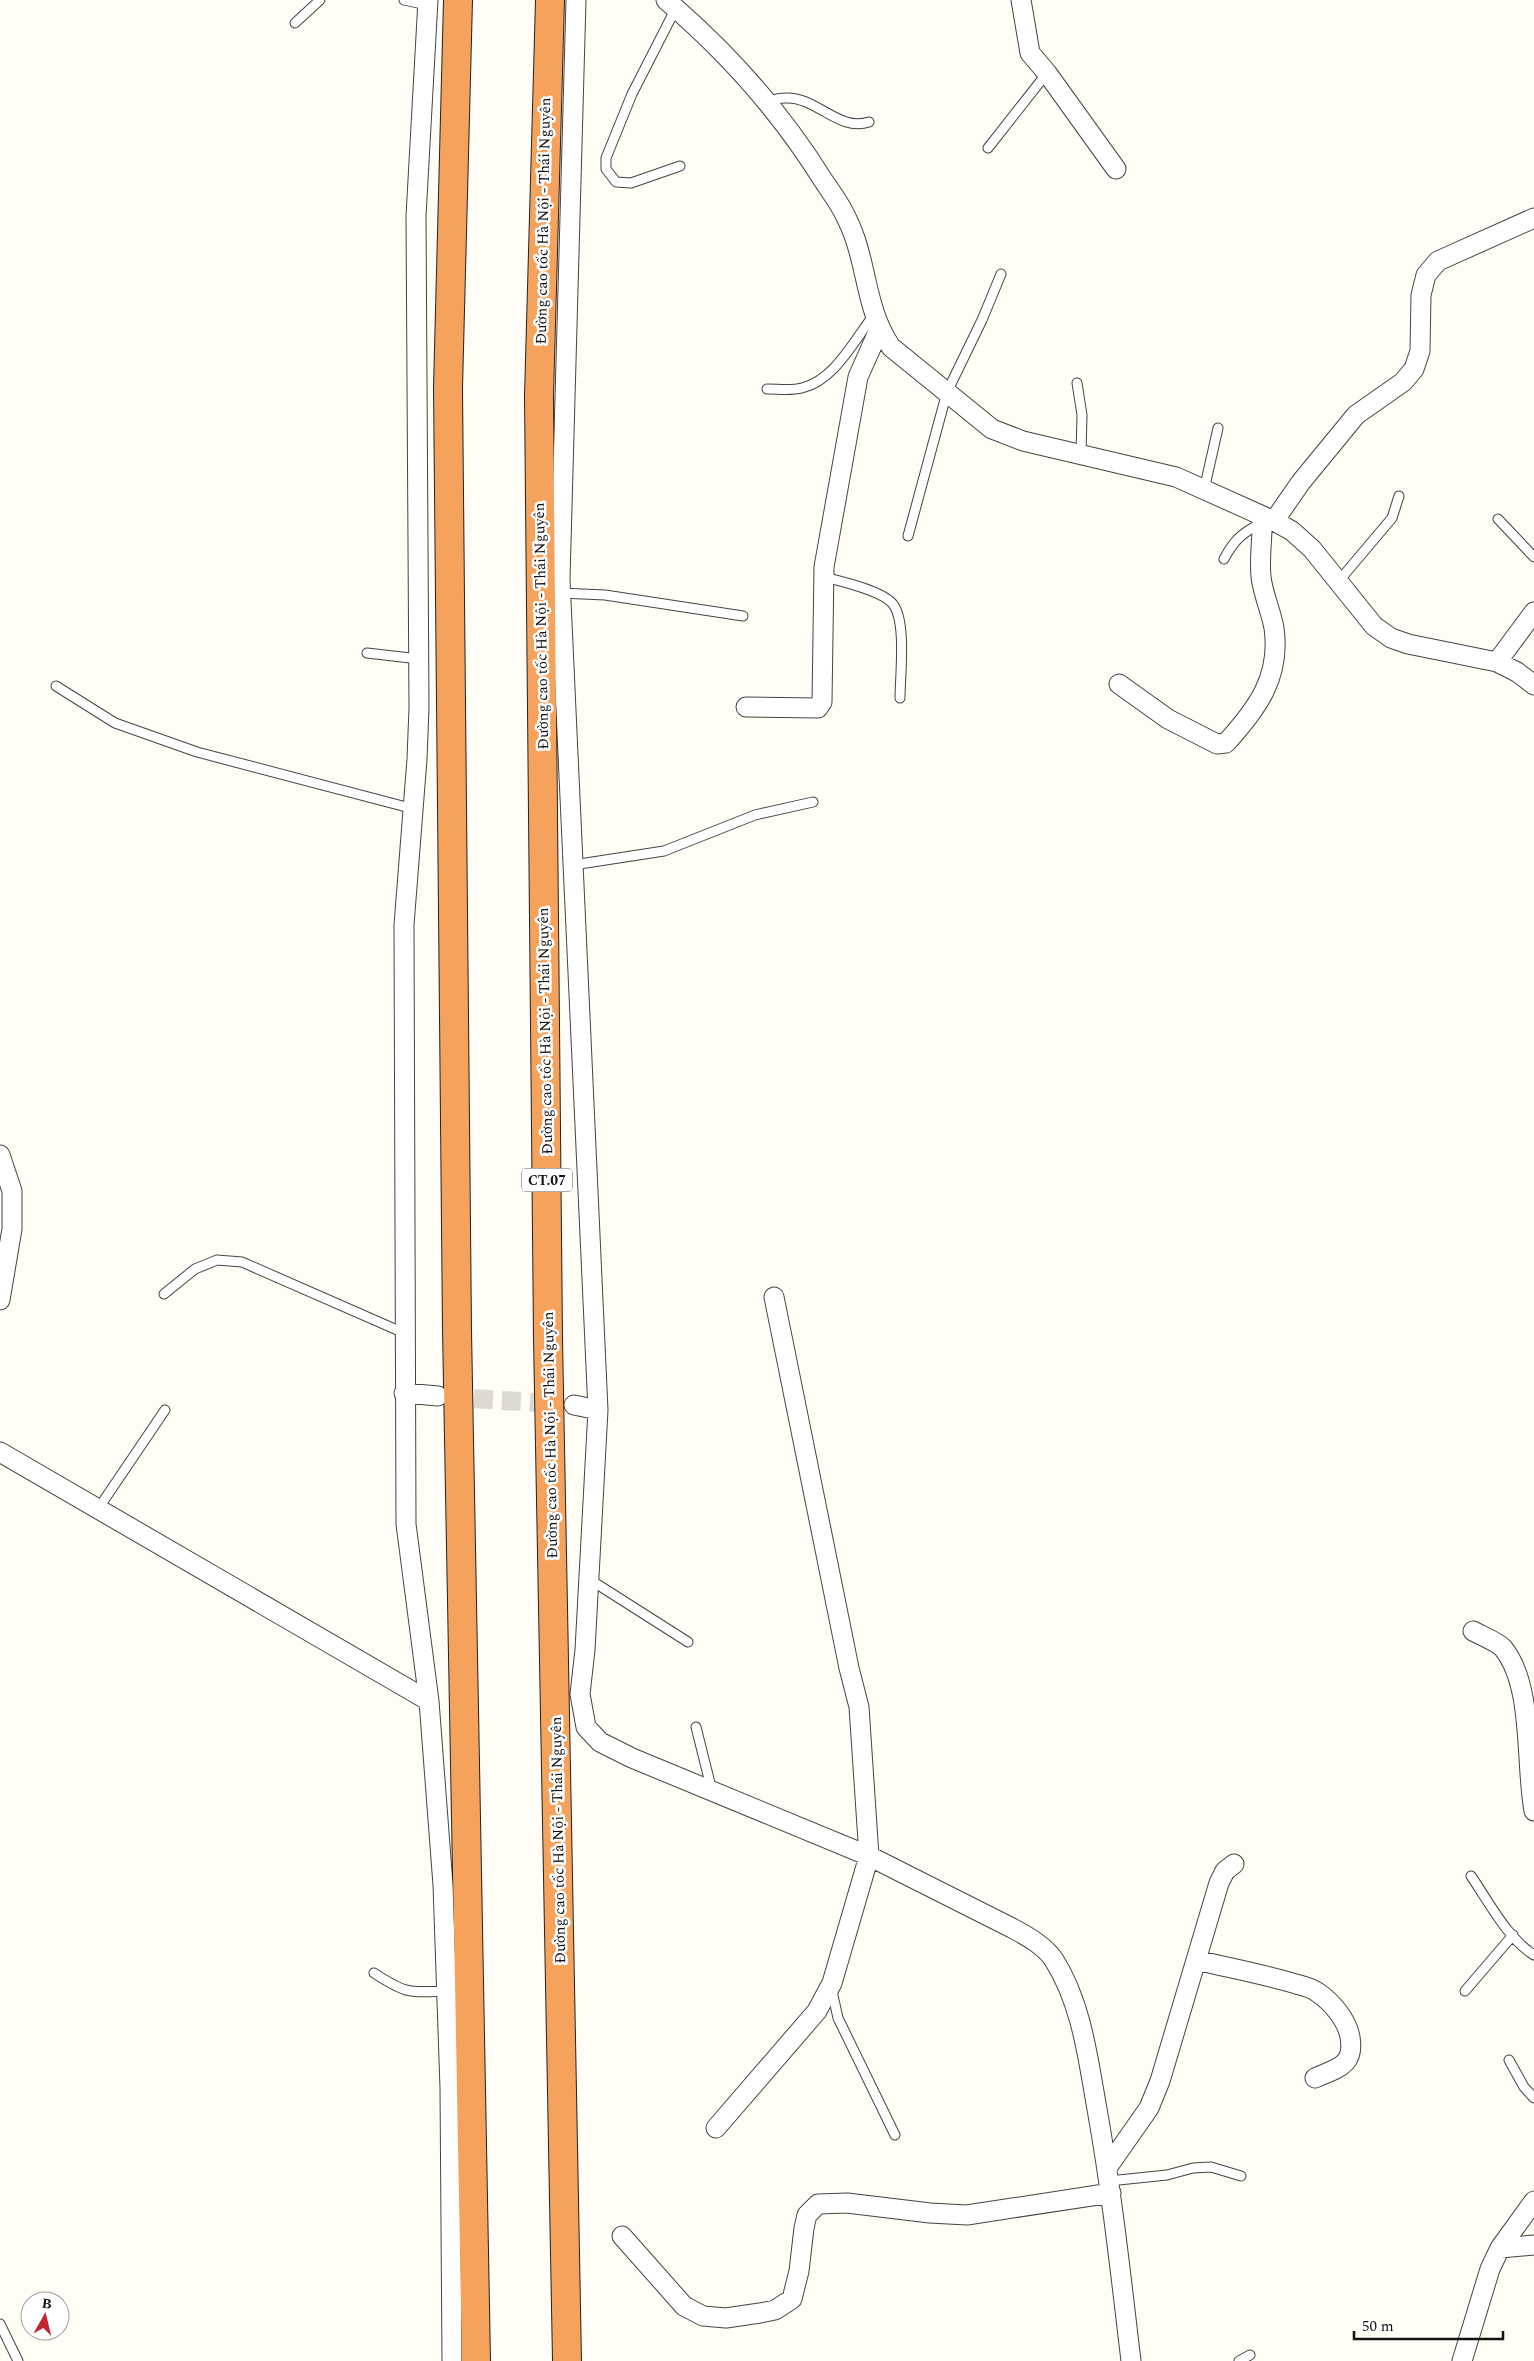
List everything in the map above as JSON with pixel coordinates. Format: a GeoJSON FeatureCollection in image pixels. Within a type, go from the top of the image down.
{"type":"FeatureCollection","features":[{"type":"Feature","properties":{"kind":"highway"},"geometry":{"type":"LineString","coordinates":[[458,0],[448,398],[457,1340],[476,2361]]}},
{"type":"Feature","properties":{"kind":"highway","name":"Đường cao tốc Hà Nội - Thái Nguyên"},"geometry":{"type":"LineString","coordinates":[[550,0],[539,396],[548,1338],[567,2361]]}},
{"type":"Feature","properties":{"kind":"street"},"geometry":{"type":"LineString","coordinates":[[576,0],[560,506],[560,594],[598,1410],[589,1579],[580,1694],[586,1727],[600,1742],[632,1758],[869,1856],[1012,1928],[1033,1940],[1054,1959],[1072,1997],[1085,2040],[1109,2181],[1131,2361]]}},
{"type":"Feature","properties":{"kind":"street"},"geometry":{"type":"LineString","coordinates":[[1021,0],[1030,53],[1047,73],[1116,169]]}},
{"type":"Feature","properties":{"kind":"street"},"geometry":{"type":"LineString","coordinates":[[668,2],[701,30],[738,67],[802,146],[846,217],[862,262],[876,322],[891,347],[992,429],[1023,441],[1081,446],[1166,474],[1206,484],[1266,520],[1292,531],[1312,549],[1374,626],[1391,638],[1408,644],[1497,662],[1517,672],[1534,685]]}},
{"type":"Feature","properties":{"kind":"street"},"geometry":{"type":"LineString","coordinates":[[428,3],[416,216],[419,659],[418,751],[404,925],[404,1393],[406,1524],[429,1701],[443,1885],[450,2088],[452,2361]]}},
{"type":"Feature","properties":{"kind":"street"},"geometry":{"type":"LineString","coordinates":[[1120,684],[1168,719],[1217,744],[1226,743],[1243,724],[1270,683],[1275,657],[1274,628],[1261,576],[1266,520],[1356,415],[1402,382],[1414,369],[1420,351],[1421,294],[1426,275],[1438,261],[1534,218]]}},
{"type":"Feature","properties":{"kind":"street"},"geometry":{"type":"LineString","coordinates":[[746,707],[818,708],[822,702],[824,696],[824,577],[858,377],[876,322]]}},
{"type":"Feature","properties":{"kind":"street"},"geometry":{"type":"LineString","coordinates":[[1497,662],[1534,612]]}},
{"type":"Feature","properties":{"kind":"street"},"geometry":{"type":"LineString","coordinates":[[0,1155],[12,1229],[0,1300]]}},
{"type":"Feature","properties":{"kind":"street"},"geometry":{"type":"LineString","coordinates":[[716,2128],[817,2011],[832,1983],[869,1856],[860,1707],[849,1668],[774,1297]]}},
{"type":"Feature","properties":{"kind":"street"},"geometry":{"type":"LineString","coordinates":[[404,1393],[438,1396]]}},
{"type":"Feature","properties":{"kind":"street"},"geometry":{"type":"LineString","coordinates":[[574,1405],[598,1410]]}},
{"type":"Feature","properties":{"kind":"street"},"geometry":{"type":"LineString","coordinates":[[0,1452],[429,1701]]}},
{"type":"Feature","properties":{"kind":"street"},"geometry":{"type":"LineString","coordinates":[[1473,1631],[1502,1647],[1517,1666],[1525,1691],[1534,1811]]}},
{"type":"Feature","properties":{"kind":"street"},"geometry":{"type":"LineString","coordinates":[[622,2236],[684,2306],[703,2316],[726,2318],[775,2310],[792,2299],[800,2271],[807,2215],[818,2204],[847,2203],[930,2213],[967,2215],[1109,2181],[1149,2108],[1160,2081],[1218,1883],[1225,1871],[1234,1864]]}},
{"type":"Feature","properties":{"kind":"street"},"geometry":{"type":"LineString","coordinates":[[1196,1960],[1274,1977],[1308,1988],[1316,1991],[1334,2005],[1349,2032],[1352,2049],[1343,2065],[1315,2078]]}},
{"type":"Feature","properties":{"kind":"street"},"geometry":{"type":"LineString","coordinates":[[1462,2361],[1490,2269],[1500,2248],[1534,2201]]}},
{"type":"Feature","properties":{"kind":"street"},"geometry":{"type":"LineString","coordinates":[[1500,2248],[1534,2245]]}},
{"type":"Feature","properties":{"kind":"lane"},"geometry":{"type":"LineString","coordinates":[[296,23],[320,0]]}},
{"type":"Feature","properties":{"kind":"lane"},"geometry":{"type":"LineString","coordinates":[[404,0],[428,3]]}},
{"type":"Feature","properties":{"kind":"lane"},"geometry":{"type":"LineString","coordinates":[[668,2],[606,158],[606,169],[616,182],[631,184],[680,166]]}},
{"type":"Feature","properties":{"kind":"lane"},"geometry":{"type":"LineString","coordinates":[[988,148],[1047,73]]}},
{"type":"Feature","properties":{"kind":"lane"},"geometry":{"type":"LineString","coordinates":[[766,102],[785,98],[800,100],[819,107],[849,123],[861,124],[868,122]]}},
{"type":"Feature","properties":{"kind":"lane"},"geometry":{"type":"LineString","coordinates":[[908,536],[947,392],[982,320],[1001,274]]}},
{"type":"Feature","properties":{"kind":"lane"},"geometry":{"type":"LineString","coordinates":[[767,389],[800,389],[818,382],[831,372],[876,322]]}},
{"type":"Feature","properties":{"kind":"lane"},"geometry":{"type":"LineString","coordinates":[[1077,383],[1082,415],[1081,446]]}},
{"type":"Feature","properties":{"kind":"lane"},"geometry":{"type":"LineString","coordinates":[[1206,484],[1212,465],[1218,428]]}},
{"type":"Feature","properties":{"kind":"lane"},"geometry":{"type":"LineString","coordinates":[[1338,582],[1392,518],[1399,496]]}},
{"type":"Feature","properties":{"kind":"lane"},"geometry":{"type":"LineString","coordinates":[[1498,519],[1534,558]]}},
{"type":"Feature","properties":{"kind":"lane"},"geometry":{"type":"LineString","coordinates":[[1224,559],[1233,542],[1244,532],[1266,520]]}},
{"type":"Feature","properties":{"kind":"lane"},"geometry":{"type":"LineString","coordinates":[[824,577],[852,584],[892,602],[898,613],[901,647],[900,698]]}},
{"type":"Feature","properties":{"kind":"lane"},"geometry":{"type":"LineString","coordinates":[[560,594],[605,595],[744,616]]}},
{"type":"Feature","properties":{"kind":"lane"},"geometry":{"type":"LineString","coordinates":[[367,653],[419,659]]}},
{"type":"Feature","properties":{"kind":"lane"},"geometry":{"type":"LineString","coordinates":[[56,686],[115,724],[188,749],[414,809]]}},
{"type":"Feature","properties":{"kind":"lane"},"geometry":{"type":"LineString","coordinates":[[573,865],[664,851],[755,815],[813,802]]}},
{"type":"Feature","properties":{"kind":"lane"},"geometry":{"type":"LineString","coordinates":[[164,1294],[195,1270],[217,1260],[242,1262],[404,1334]]}},
{"type":"Feature","properties":{"kind":"lane"},"geometry":{"type":"LineString","coordinates":[[98,1509],[165,1410]]}},
{"type":"Feature","properties":{"kind":"lane"},"geometry":{"type":"LineString","coordinates":[[589,1579],[688,1642]]}},
{"type":"Feature","properties":{"kind":"lane"},"geometry":{"type":"LineString","coordinates":[[696,1727],[712,1792]]}},
{"type":"Feature","properties":{"kind":"lane"},"geometry":{"type":"LineString","coordinates":[[1471,1876],[1512,1935],[1524,1949],[1534,1955]]}},
{"type":"Feature","properties":{"kind":"lane"},"geometry":{"type":"LineString","coordinates":[[1465,1991],[1512,1935]]}},
{"type":"Feature","properties":{"kind":"lane"},"geometry":{"type":"LineString","coordinates":[[374,1973],[400,1990],[408,1992],[447,1990]]}},
{"type":"Feature","properties":{"kind":"lane"},"geometry":{"type":"LineString","coordinates":[[832,1983],[832,1996],[838,2018],[895,2134]]}},
{"type":"Feature","properties":{"kind":"lane"},"geometry":{"type":"LineString","coordinates":[[1509,2060],[1524,2087],[1534,2098]]}},
{"type":"Feature","properties":{"kind":"lane"},"geometry":{"type":"LineString","coordinates":[[1109,2181],[1167,2175],[1193,2168],[1211,2167],[1241,2176]]}},
{"type":"Feature","properties":{"kind":"lane"},"geometry":{"type":"LineString","coordinates":[[0,2324],[18,2361]]}},
{"type":"Feature","properties":{"kind":"lane"},"geometry":{"type":"LineString","coordinates":[[1239,2361],[1250,2355]]}},
{"type":"Feature","properties":{"kind":"tunnel"},"geometry":{"type":"LineString","coordinates":[[446,1397],[561,1404]]}}]}
